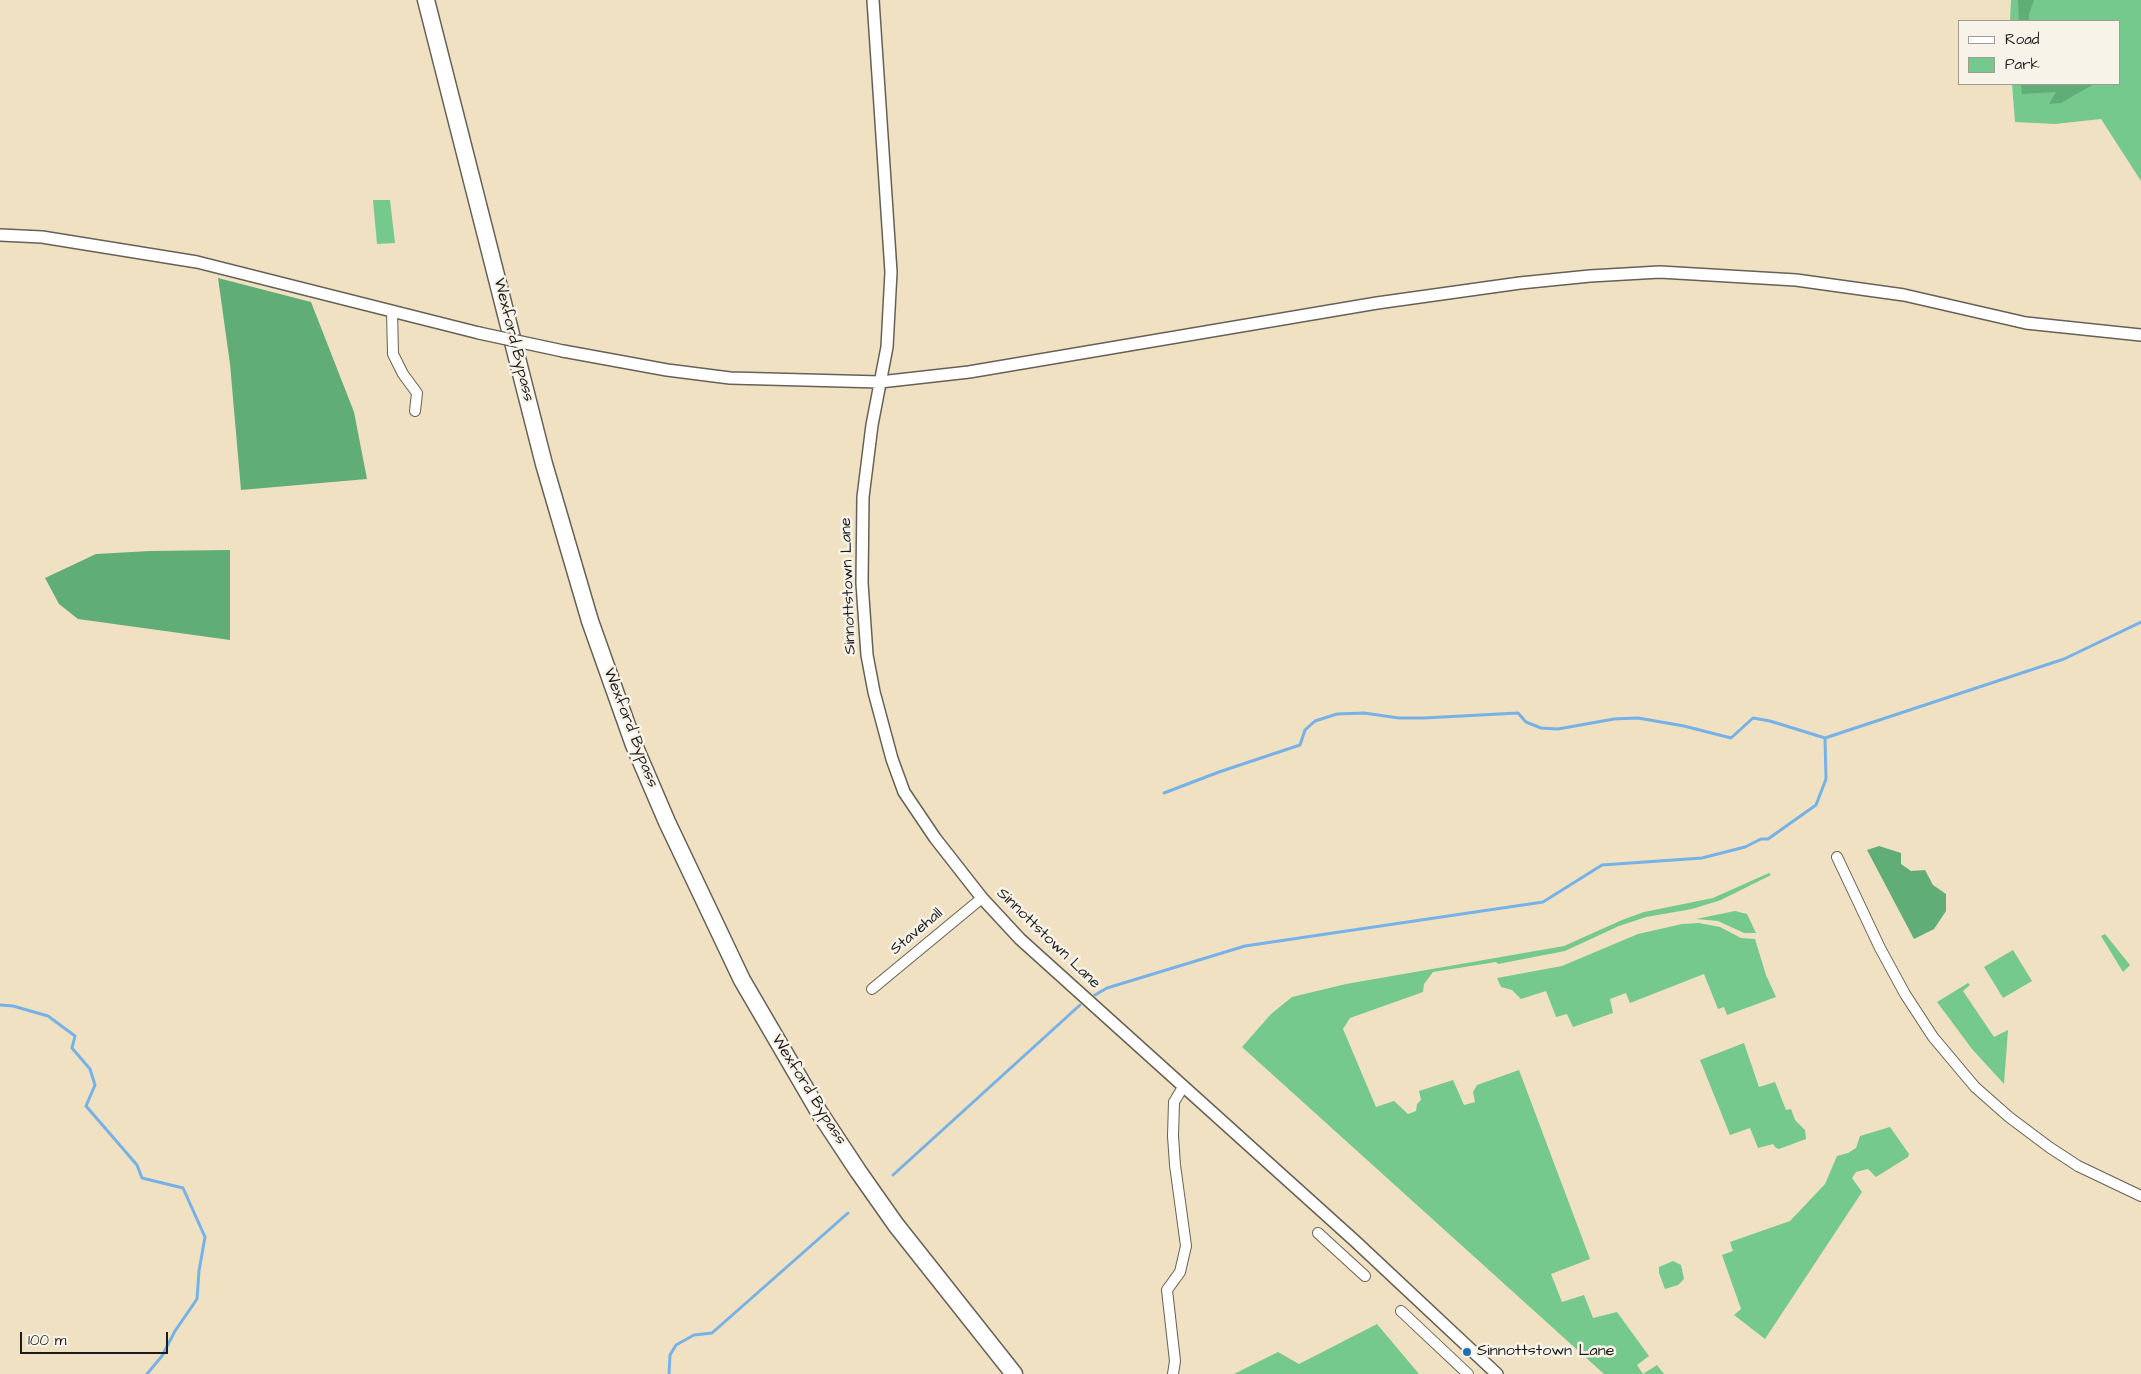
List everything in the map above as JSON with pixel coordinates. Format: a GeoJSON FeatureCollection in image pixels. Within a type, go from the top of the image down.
{"type":"FeatureCollection","features":[{"type":"Feature","properties":{"kind":"highway","name":"Wexford Bypass"},"geometry":{"type":"LineString","coordinates":[[426,0],[544,464],[587,612],[634,744],[667,822],[742,980],[820,1112],[896,1225],[1014,1374]]}},
{"type":"Feature","properties":{"kind":"street","name":"Sinnottstown Lane"},"geometry":{"type":"LineString","coordinates":[[873,0],[890,272],[887,347],[872,425],[863,497],[862,583],[867,656],[872,683],[892,759],[904,792],[935,838],[982,898],[1020,939],[1355,1241],[1497,1374]]}},
{"type":"Feature","properties":{"kind":"street"},"geometry":{"type":"LineString","coordinates":[[0,235],[42,238],[198,262],[479,334],[667,370],[730,378],[880,382],[978,370],[1377,303],[1526,283],[1590,276],[1660,272],[1796,280],[1904,295],[2026,323],[2141,335]]}},
{"type":"Feature","properties":{"kind":"street"},"geometry":{"type":"LineString","coordinates":[[392,311],[393,354],[403,374],[417,393],[415,412]]}},
{"type":"Feature","properties":{"kind":"street"},"geometry":{"type":"LineString","coordinates":[[1837,857],[1880,948],[1905,994],[1933,1037],[1975,1087],[2009,1117],[2049,1147],[2078,1166],[2141,1196]]}},
{"type":"Feature","properties":{"kind":"street","name":"Stavehall"},"geometry":{"type":"LineString","coordinates":[[872,989],[982,898]]}},
{"type":"Feature","properties":{"kind":"street"},"geometry":{"type":"LineString","coordinates":[[1173,1374],[1175,1360],[1167,1290],[1180,1272],[1186,1246],[1174,1165],[1173,1136],[1174,1102],[1183,1087]]}},
{"type":"Feature","properties":{"kind":"street"},"geometry":{"type":"LineString","coordinates":[[1318,1233],[1365,1276]]}},
{"type":"Feature","properties":{"kind":"street"},"geometry":{"type":"LineString","coordinates":[[1341,1254],[1355,1241]]}},
{"type":"Feature","properties":{"kind":"street"},"geometry":{"type":"LineString","coordinates":[[1401,1311],[1468,1374]]}},
{"type":"Feature","properties":{"kind":"green space"},"geometry":{"type":"Polygon","coordinates":[[[2011,0],[2141,0],[2141,181],[2101,119],[2055,124],[2015,122],[2012,85],[2121,85],[2121,20],[2010,20],[2011,0]]]}},
{"type":"Feature","properties":{"kind":"green space"},"geometry":{"type":"Polygon","coordinates":[[[2018,0],[2034,0],[2029,20],[2019,20],[2018,0]]]}},
{"type":"Feature","properties":{"kind":"green space"},"geometry":{"type":"Polygon","coordinates":[[[2021,85],[2092,85],[2061,103],[2049,104],[2056,92],[2022,94],[2021,85]]]}},
{"type":"Feature","properties":{"kind":"green space"},"geometry":{"type":"Polygon","coordinates":[[[373,200],[390,200],[395,243],[377,244],[373,200]]]}},
{"type":"Feature","properties":{"kind":"green space"},"geometry":{"type":"Polygon","coordinates":[[[218,278],[311,302],[354,412],[367,479],[241,490],[230,364],[218,278]]]}},
{"type":"Feature","properties":{"kind":"green space"},"geometry":{"type":"Polygon","coordinates":[[[230,550],[230,640],[78,619],[59,604],[45,578],[96,554],[230,550]]]}},
{"type":"Feature","properties":{"kind":"green space"},"geometry":{"type":"Polygon","coordinates":[[[1879,846],[1901,853],[1901,864],[1911,871],[1925,870],[1933,885],[1946,894],[1946,911],[1934,929],[1914,939],[1867,850],[1879,846]]]}},
{"type":"Feature","properties":{"kind":"green space"},"geometry":{"type":"Polygon","coordinates":[[[1769,873],[1771,875],[1721,900],[1692,909],[1646,917],[1619,926],[1565,951],[1498,964],[1496,962],[1433,972],[1424,984],[1423,992],[1350,1018],[1343,1029],[1376,1107],[1394,1101],[1408,1114],[1416,1111],[1417,1104],[1421,1100],[1419,1091],[1453,1080],[1464,1105],[1475,1102],[1473,1092],[1477,1085],[1519,1070],[1590,1259],[1551,1274],[1562,1302],[1584,1295],[1593,1318],[1617,1312],[1649,1356],[1637,1365],[1643,1374],[1604,1374],[1242,1047],[1271,1014],[1292,997],[1346,984],[1564,946],[1644,912],[1713,898],[1769,873]]]}},
{"type":"Feature","properties":{"kind":"green space"},"geometry":{"type":"Polygon","coordinates":[[[1735,911],[1747,914],[1756,933],[1744,933],[1718,921],[1696,919],[1735,911]]]}},
{"type":"Feature","properties":{"kind":"green space"},"geometry":{"type":"Polygon","coordinates":[[[1699,923],[1720,927],[1741,938],[1755,939],[1766,975],[1776,997],[1727,1015],[1724,1007],[1718,1009],[1704,974],[1630,1003],[1626,993],[1610,999],[1613,1013],[1573,1027],[1567,1014],[1556,1017],[1546,991],[1521,999],[1512,990],[1501,987],[1497,978],[1562,966],[1638,934],[1682,924],[1699,923]]]}},
{"type":"Feature","properties":{"kind":"green space"},"geometry":{"type":"Polygon","coordinates":[[[2105,934],[2130,965],[2123,972],[2101,936],[2105,934]]]}},
{"type":"Feature","properties":{"kind":"green space"},"geometry":{"type":"Polygon","coordinates":[[[2013,950],[2032,981],[2003,998],[1984,967],[2013,950]]]}},
{"type":"Feature","properties":{"kind":"green space"},"geometry":{"type":"Polygon","coordinates":[[[1968,983],[1970,985],[1963,991],[1994,1037],[2008,1030],[2004,1084],[1972,1049],[1937,1002],[1968,983]]]}},
{"type":"Feature","properties":{"kind":"green space"},"geometry":{"type":"Polygon","coordinates":[[[1744,1043],[1759,1087],[1775,1082],[1786,1110],[1791,1109],[1795,1120],[1805,1130],[1806,1139],[1779,1149],[1773,1144],[1758,1148],[1750,1128],[1730,1135],[1700,1060],[1744,1043]]]}},
{"type":"Feature","properties":{"kind":"green space"},"geometry":{"type":"Polygon","coordinates":[[[1890,1127],[1909,1154],[1908,1157],[1876,1177],[1868,1169],[1856,1172],[1852,1178],[1862,1192],[1765,1339],[1734,1315],[1741,1309],[1722,1255],[1733,1251],[1730,1242],[1790,1221],[1825,1184],[1837,1156],[1848,1153],[1856,1148],[1860,1136],[1890,1127]]]}},
{"type":"Feature","properties":{"kind":"green space"},"geometry":{"type":"Polygon","coordinates":[[[1673,1261],[1681,1265],[1684,1279],[1678,1285],[1665,1289],[1659,1273],[1659,1267],[1673,1261]]]}},
{"type":"Feature","properties":{"kind":"green space"},"geometry":{"type":"Polygon","coordinates":[[[1377,1324],[1419,1374],[1234,1374],[1278,1352],[1299,1364],[1377,1324]]]}},
{"type":"Feature","properties":{"kind":"green space"},"geometry":{"type":"Polygon","coordinates":[[[1657,1365],[1664,1374],[1643,1374],[1657,1365]]]}},
{"type":"Feature","properties":{"kind":"waterway"},"geometry":{"type":"LineString","coordinates":[[1095,995],[1107,988],[1245,946],[1543,902],[1602,865],[1702,858],[1745,847],[1761,839],[1768,839],[1816,805],[1826,779],[1825,738],[2064,659],[2141,622]]}},
{"type":"Feature","properties":{"kind":"waterway"},"geometry":{"type":"LineString","coordinates":[[1164,793],[1300,745],[1305,730],[1315,721],[1337,714],[1364,713],[1399,718],[1424,718],[1518,713],[1526,722],[1541,728],[1558,729],[1614,719],[1638,718],[1684,726],[1731,738],[1753,718],[1770,721],[1825,738]]}},
{"type":"Feature","properties":{"kind":"waterway"},"geometry":{"type":"LineString","coordinates":[[0,1005],[13,1006],[48,1016],[75,1036],[72,1048],[90,1069],[95,1085],[86,1106],[137,1165],[142,1178],[183,1188],[205,1237],[199,1271],[197,1299],[175,1331],[162,1356],[147,1374]]}},
{"type":"Feature","properties":{"kind":"waterway"},"geometry":{"type":"LineString","coordinates":[[893,1175],[1080,1005]]}},
{"type":"Feature","properties":{"kind":"waterway"},"geometry":{"type":"LineString","coordinates":[[669,1374],[670,1355],[676,1345],[694,1335],[712,1333],[848,1213]]}},
{"type":"Feature","properties":{"kind":"place","name":"Sinnottstown Lane"},"geometry":{"type":"Point","coordinates":[1467,1352]}}]}
